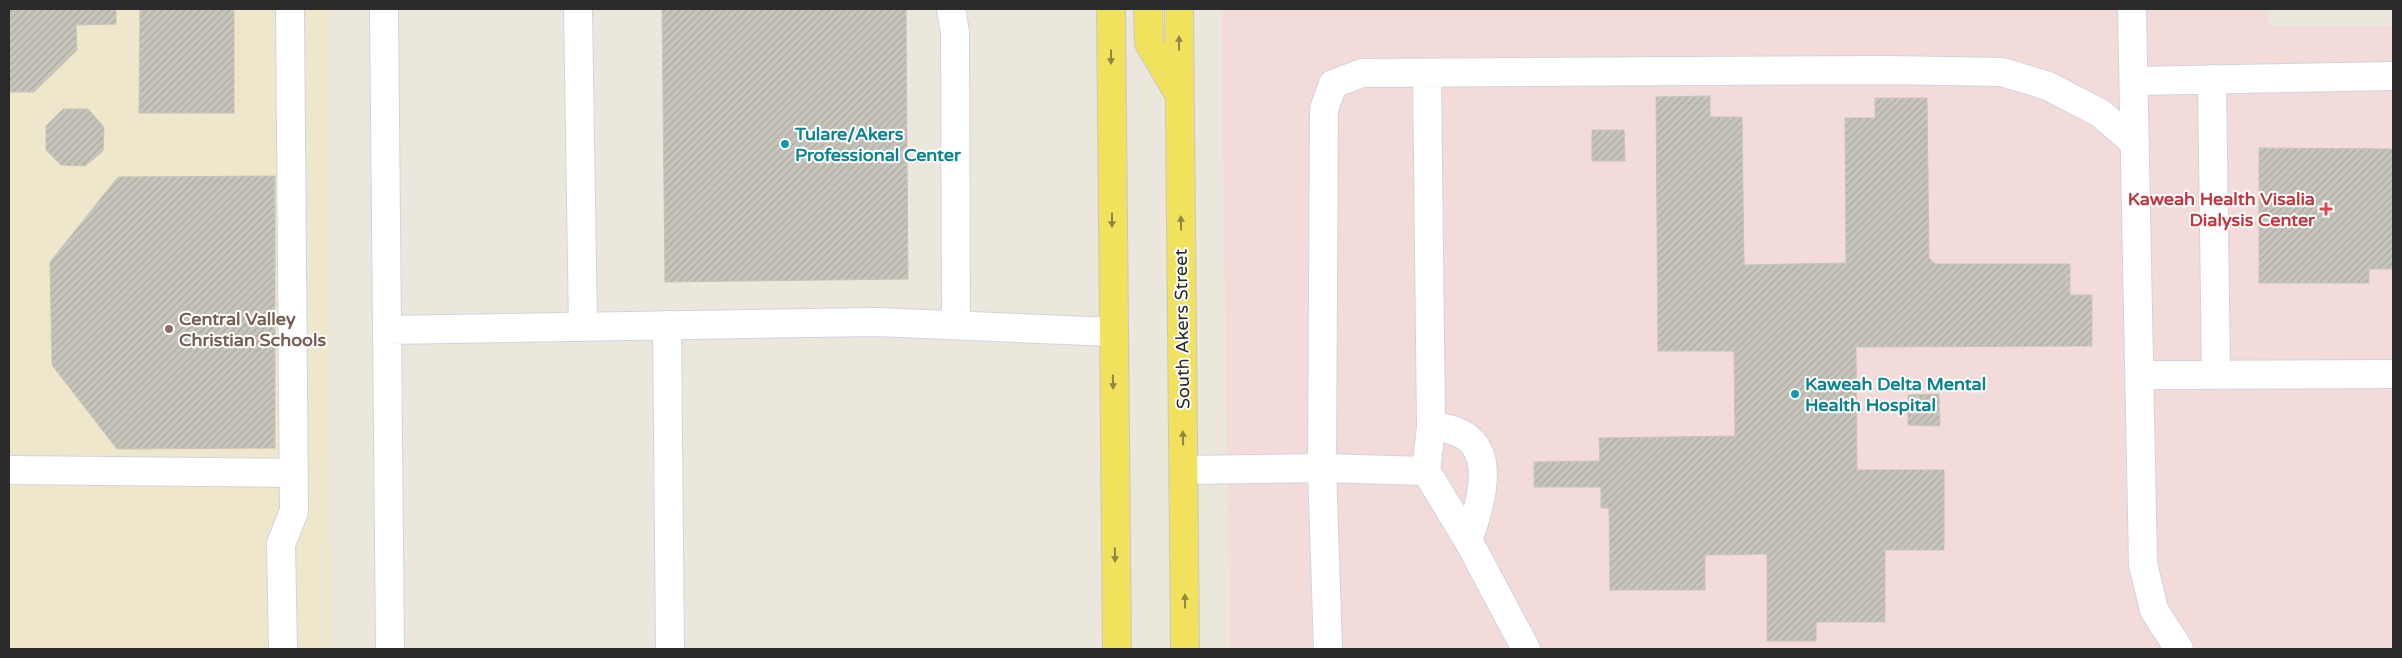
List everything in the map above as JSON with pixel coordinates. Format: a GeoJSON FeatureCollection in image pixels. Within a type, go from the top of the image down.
{"type":"FeatureCollection","features":[{"type":"Feature","properties":{"kind":"main road"},"geometry":{"type":"LineString","coordinates":[[1111,9],[1112,332],[1116,649]]}},
{"type":"Feature","properties":{"kind":"main road"},"geometry":{"type":"LineString","coordinates":[[1148,9],[1149,43],[1179,95]]}},
{"type":"Feature","properties":{"kind":"main road","name":"South Akers Street"},"geometry":{"type":"LineString","coordinates":[[1178,9],[1186,649]]}},
{"type":"Feature","properties":{"kind":"lane"},"geometry":{"type":"LineString","coordinates":[[283,649],[281,544],[294,512],[290,9]]}},
{"type":"Feature","properties":{"kind":"lane"},"geometry":{"type":"LineString","coordinates":[[384,9],[390,649]]}},
{"type":"Feature","properties":{"kind":"lane"},"geometry":{"type":"LineString","coordinates":[[578,9],[583,327]]}},
{"type":"Feature","properties":{"kind":"lane"},"geometry":{"type":"LineString","coordinates":[[952,9],[955,32],[956,325]]}},
{"type":"Feature","properties":{"kind":"lane"},"geometry":{"type":"LineString","coordinates":[[2132,9],[2143,564],[2154,610],[2179,649]]}},
{"type":"Feature","properties":{"kind":"lane"},"geometry":{"type":"LineString","coordinates":[[1328,649],[1322,468],[1324,109],[1332,84],[1362,73],[1876,70],[2002,72],[2048,86],[2100,113],[2135,143]]}},
{"type":"Feature","properties":{"kind":"lane"},"geometry":{"type":"LineString","coordinates":[[1428,73],[1431,427],[1426,471],[1468,540],[1526,649]]}},
{"type":"Feature","properties":{"kind":"lane"},"geometry":{"type":"LineString","coordinates":[[2134,81],[2393,76]]}},
{"type":"Feature","properties":{"kind":"lane"},"geometry":{"type":"LineString","coordinates":[[2212,79],[2216,374]]}},
{"type":"Feature","properties":{"kind":"lane"},"geometry":{"type":"LineString","coordinates":[[387,330],[875,322],[1112,332]]}},
{"type":"Feature","properties":{"kind":"lane"},"geometry":{"type":"LineString","coordinates":[[667,325],[670,649]]}},
{"type":"Feature","properties":{"kind":"lane"},"geometry":{"type":"LineString","coordinates":[[2139,375],[2393,374]]}},
{"type":"Feature","properties":{"kind":"lane"},"geometry":{"type":"LineString","coordinates":[[1431,427],[1447,428],[1461,434],[1474,445],[1482,460],[1484,474],[1483,489],[1468,540]]}},
{"type":"Feature","properties":{"kind":"lane"},"geometry":{"type":"LineString","coordinates":[[1184,470],[1322,468],[1426,471]]}},
{"type":"Feature","properties":{"kind":"lane"},"geometry":{"type":"LineString","coordinates":[[9,470],[294,473]]}},
{"type":"Feature","properties":{"kind":"shaded area","name":"Central Valley Christian Schools"},"geometry":{"type":"Polygon","coordinates":[[[9,9],[328,9],[331,649],[9,649],[9,9]]]}},
{"type":"Feature","properties":{"kind":"shaded area"},"geometry":{"type":"Polygon","coordinates":[[[1221,9],[2268,9],[2268,26],[2393,26],[2393,649],[1230,649],[1221,9]]]}},
{"type":"Feature","properties":{"kind":"building"},"geometry":{"type":"Polygon","coordinates":[[[9,9],[116,9],[116,24],[76,25],[77,50],[34,92],[9,92],[9,9]]]}},
{"type":"Feature","properties":{"kind":"building"},"geometry":{"type":"Polygon","coordinates":[[[140,9],[234,9],[234,113],[139,113],[140,9]]]}},
{"type":"Feature","properties":{"kind":"building","name":"Tulare/Akers Professional Center"},"geometry":{"type":"Polygon","coordinates":[[[662,9],[906,9],[908,279],[665,282],[662,9]]]}},
{"type":"Feature","properties":{"kind":"building","name":"Kaweah Delta Mental Health Hospital"},"geometry":{"type":"Polygon","coordinates":[[[1710,96],[1710,117],[1742,117],[1744,265],[1846,263],[1845,118],[1875,118],[1875,98],[1927,98],[1929,258],[1935,264],[2070,264],[2070,295],[2092,295],[2092,346],[1856,347],[1857,470],[1944,470],[1944,550],[1885,550],[1885,622],[1816,622],[1816,641],[1767,641],[1767,554],[1705,555],[1705,590],[1610,590],[1609,508],[1601,508],[1601,487],[1534,487],[1534,462],[1600,461],[1599,438],[1735,436],[1734,351],[1658,351],[1656,97],[1710,96]]]}},
{"type":"Feature","properties":{"kind":"building"},"geometry":{"type":"Polygon","coordinates":[[[63,109],[88,109],[104,127],[103,151],[85,166],[61,165],[46,150],[46,126],[63,109]]]}},
{"type":"Feature","properties":{"kind":"building"},"geometry":{"type":"Polygon","coordinates":[[[1592,130],[1624,130],[1625,161],[1592,161],[1592,130]]]}},
{"type":"Feature","properties":{"kind":"building","name":"Kaweah Health Visalia Dialysis Center"},"geometry":{"type":"Polygon","coordinates":[[[2259,148],[2393,149],[2393,269],[2369,269],[2369,283],[2259,283],[2259,148]]]}},
{"type":"Feature","properties":{"kind":"building"},"geometry":{"type":"Polygon","coordinates":[[[275,176],[275,448],[117,449],[52,365],[50,262],[118,177],[275,176]]]}},
{"type":"Feature","properties":{"kind":"building"},"geometry":{"type":"Polygon","coordinates":[[[1939,394],[1940,426],[1908,425],[1908,395],[1939,394]]]}},
{"type":"Feature","properties":{"kind":"place","name":"Tulare/Akers Professional Center"},"geometry":{"type":"Point","coordinates":[785,144]}},
{"type":"Feature","properties":{"kind":"place","name":"Kaweah Health Visalia Dialysis Center"},"geometry":{"type":"Point","coordinates":[2326,209]}},
{"type":"Feature","properties":{"kind":"place","name":"Central Valley Christian Schools"},"geometry":{"type":"Point","coordinates":[169,329]}},
{"type":"Feature","properties":{"kind":"place","name":"Kaweah Delta Mental Health Hospital"},"geometry":{"type":"Point","coordinates":[1795,394]}}]}
